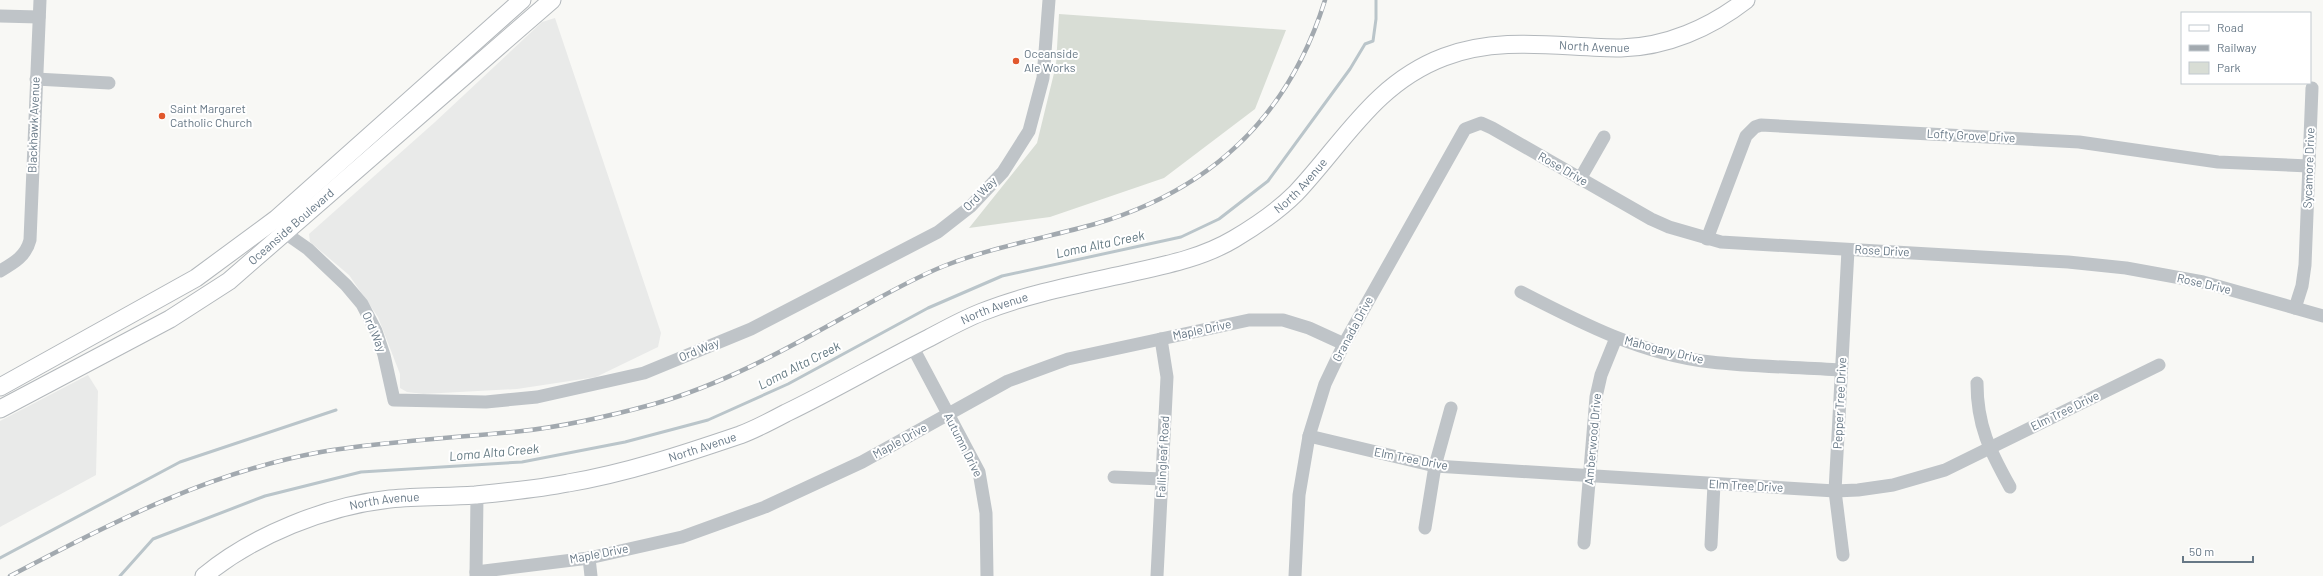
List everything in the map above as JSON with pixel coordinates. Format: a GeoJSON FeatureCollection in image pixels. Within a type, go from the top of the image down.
{"type":"FeatureCollection","features":[{"type":"Feature","properties":{"kind":"main road","name":"Oceanside Boulevard"},"geometry":{"type":"LineString","coordinates":[[0,387],[196,278],[271,222],[522,0]]}},
{"type":"Feature","properties":{"kind":"main road","name":"Oceanside Boulevard"},"geometry":{"type":"LineString","coordinates":[[0,409],[170,319],[230,281],[552,0]]}},
{"type":"Feature","properties":{"kind":"main road","name":"North Avenue"},"geometry":{"type":"LineString","coordinates":[[204,576],[222,561],[300,520],[351,506],[389,499],[477,494],[569,483],[646,466],[746,433],[833,390],[912,346],[978,313],[1026,296],[1177,263],[1205,253],[1230,241],[1265,220],[1294,195],[1365,110],[1382,94],[1411,73],[1444,57],[1488,45],[1532,43],[1623,48],[1654,44],[1690,34],[1727,14],[1746,0]]}},
{"type":"Feature","properties":{"kind":"street","name":"Blackhawk Avenue"},"geometry":{"type":"LineString","coordinates":[[0,271],[17,261],[27,250],[30,240],[40,0]]}},
{"type":"Feature","properties":{"kind":"street","name":"Ord Way"},"geometry":{"type":"LineString","coordinates":[[271,222],[285,234],[308,249],[346,285],[362,304],[376,332],[384,355],[394,400],[486,402],[530,398],[644,373],[751,329],[938,232],[970,207],[1002,172],[1029,130],[1043,78],[1049,0]]}},
{"type":"Feature","properties":{"kind":"street"},"geometry":{"type":"LineString","coordinates":[[0,16],[40,17]]}},
{"type":"Feature","properties":{"kind":"street"},"geometry":{"type":"LineString","coordinates":[[36,79],[109,83]]}},
{"type":"Feature","properties":{"kind":"street","name":"Sycamore Drive"},"geometry":{"type":"LineString","coordinates":[[2295,308],[2302,286],[2306,247],[2312,88]]}},
{"type":"Feature","properties":{"kind":"street","name":"Granada Drive"},"geometry":{"type":"LineString","coordinates":[[1295,576],[1299,495],[1309,436],[1325,384],[1344,344],[1465,128],[1481,124],[1492,128]]}},
{"type":"Feature","properties":{"kind":"street","name":"Lofty Grove Drive"},"geometry":{"type":"LineString","coordinates":[[1707,239],[1746,136],[1756,127],[1762,125],[2079,142],[2218,162],[2309,166]]}},
{"type":"Feature","properties":{"kind":"street","name":"Rose Drive"},"geometry":{"type":"LineString","coordinates":[[1492,128],[1651,219],[1707,239],[1722,242],[2068,262],[2126,268],[2203,282],[2323,316]]}},
{"type":"Feature","properties":{"kind":"street"},"geometry":{"type":"LineString","coordinates":[[1580,179],[1604,137]]}},
{"type":"Feature","properties":{"kind":"street","name":"Pepper Tree Drive"},"geometry":{"type":"LineString","coordinates":[[1843,555],[1835,491],[1848,250]]}},
{"type":"Feature","properties":{"kind":"street","name":"Mahogany Drive"},"geometry":{"type":"LineString","coordinates":[[1521,292],[1587,327],[1660,352],[1710,362],[1842,370]]}},
{"type":"Feature","properties":{"kind":"street","name":"Maple Drive"},"geometry":{"type":"LineString","coordinates":[[476,574],[589,558],[682,537],[765,507],[862,462],[1008,381],[1068,359],[1248,320],[1282,320],[1309,328],[1344,344]]}},
{"type":"Feature","properties":{"kind":"street","name":"Amberwood Drive"},"geometry":{"type":"LineString","coordinates":[[1584,543],[1596,397],[1601,375],[1616,338]]}},
{"type":"Feature","properties":{"kind":"street","name":"Fallingleaf Road"},"geometry":{"type":"LineString","coordinates":[[1157,576],[1167,377],[1161,339]]}},
{"type":"Feature","properties":{"kind":"street","name":"Autumn Drive"},"geometry":{"type":"LineString","coordinates":[[912,346],[979,472],[984,488],[986,513],[987,576]]}},
{"type":"Feature","properties":{"kind":"street","name":"Elm Tree Drive"},"geometry":{"type":"LineString","coordinates":[[1309,436],[1435,466],[1590,477],[1835,491],[1858,490],[1893,485],[1945,470],[2159,365]]}},
{"type":"Feature","properties":{"kind":"street"},"geometry":{"type":"LineString","coordinates":[[1977,383],[1977,403],[1981,426],[1989,448],[2010,487]]}},
{"type":"Feature","properties":{"kind":"street"},"geometry":{"type":"LineString","coordinates":[[1425,528],[1435,466],[1451,408]]}},
{"type":"Feature","properties":{"kind":"street"},"geometry":{"type":"LineString","coordinates":[[1114,477],[1162,479]]}},
{"type":"Feature","properties":{"kind":"street"},"geometry":{"type":"LineString","coordinates":[[1711,545],[1714,484]]}},
{"type":"Feature","properties":{"kind":"street"},"geometry":{"type":"LineString","coordinates":[[476,574],[477,494]]}},
{"type":"Feature","properties":{"kind":"street"},"geometry":{"type":"LineString","coordinates":[[589,558],[591,576]]}},
{"type":"Feature","properties":{"kind":"shaded area"},"geometry":{"type":"Polygon","coordinates":[[[555,18],[661,333],[658,347],[596,377],[517,389],[423,394],[407,392],[400,388],[400,374],[378,317],[349,275],[310,242],[309,234],[435,122],[542,22],[555,18]]]}},
{"type":"Feature","properties":{"kind":"shaded area"},"geometry":{"type":"Polygon","coordinates":[[[88,375],[98,391],[96,475],[0,527],[0,421],[88,375]]]}},
{"type":"Feature","properties":{"kind":"green space"},"geometry":{"type":"Polygon","coordinates":[[[1059,14],[1286,30],[1255,109],[1164,178],[1050,217],[969,228],[1037,143],[1056,65],[1059,14]]]}},
{"type":"Feature","properties":{"kind":"waterway","name":"Loma Alta Creek"},"geometry":{"type":"LineString","coordinates":[[120,576],[153,539],[265,496],[361,472],[522,462],[625,442],[708,420],[788,384],[928,308],[1002,276],[1181,237],[1219,219],[1268,181],[1350,69],[1365,44],[1373,41],[1376,19],[1376,0]]}},
{"type":"Feature","properties":{"kind":"waterway"},"geometry":{"type":"LineString","coordinates":[[0,558],[180,462],[336,410]]}},
{"type":"Feature","properties":{"kind":"railway"},"geometry":{"type":"LineString","coordinates":[[10,576],[85,537],[161,502],[199,486],[279,461],[346,448],[522,431],[555,426],[621,413],[679,396],[751,366],[905,284],[944,266],[981,253],[1095,224],[1137,209],[1175,191],[1209,169],[1240,143],[1267,113],[1290,79],[1310,42],[1325,0]]}},
{"type":"Feature","properties":{"kind":"place","name":"Oceanside Ale Works"},"geometry":{"type":"Point","coordinates":[1016,61]}},
{"type":"Feature","properties":{"kind":"place","name":"Saint Margaret Catholic Church"},"geometry":{"type":"Point","coordinates":[162,116]}}]}
